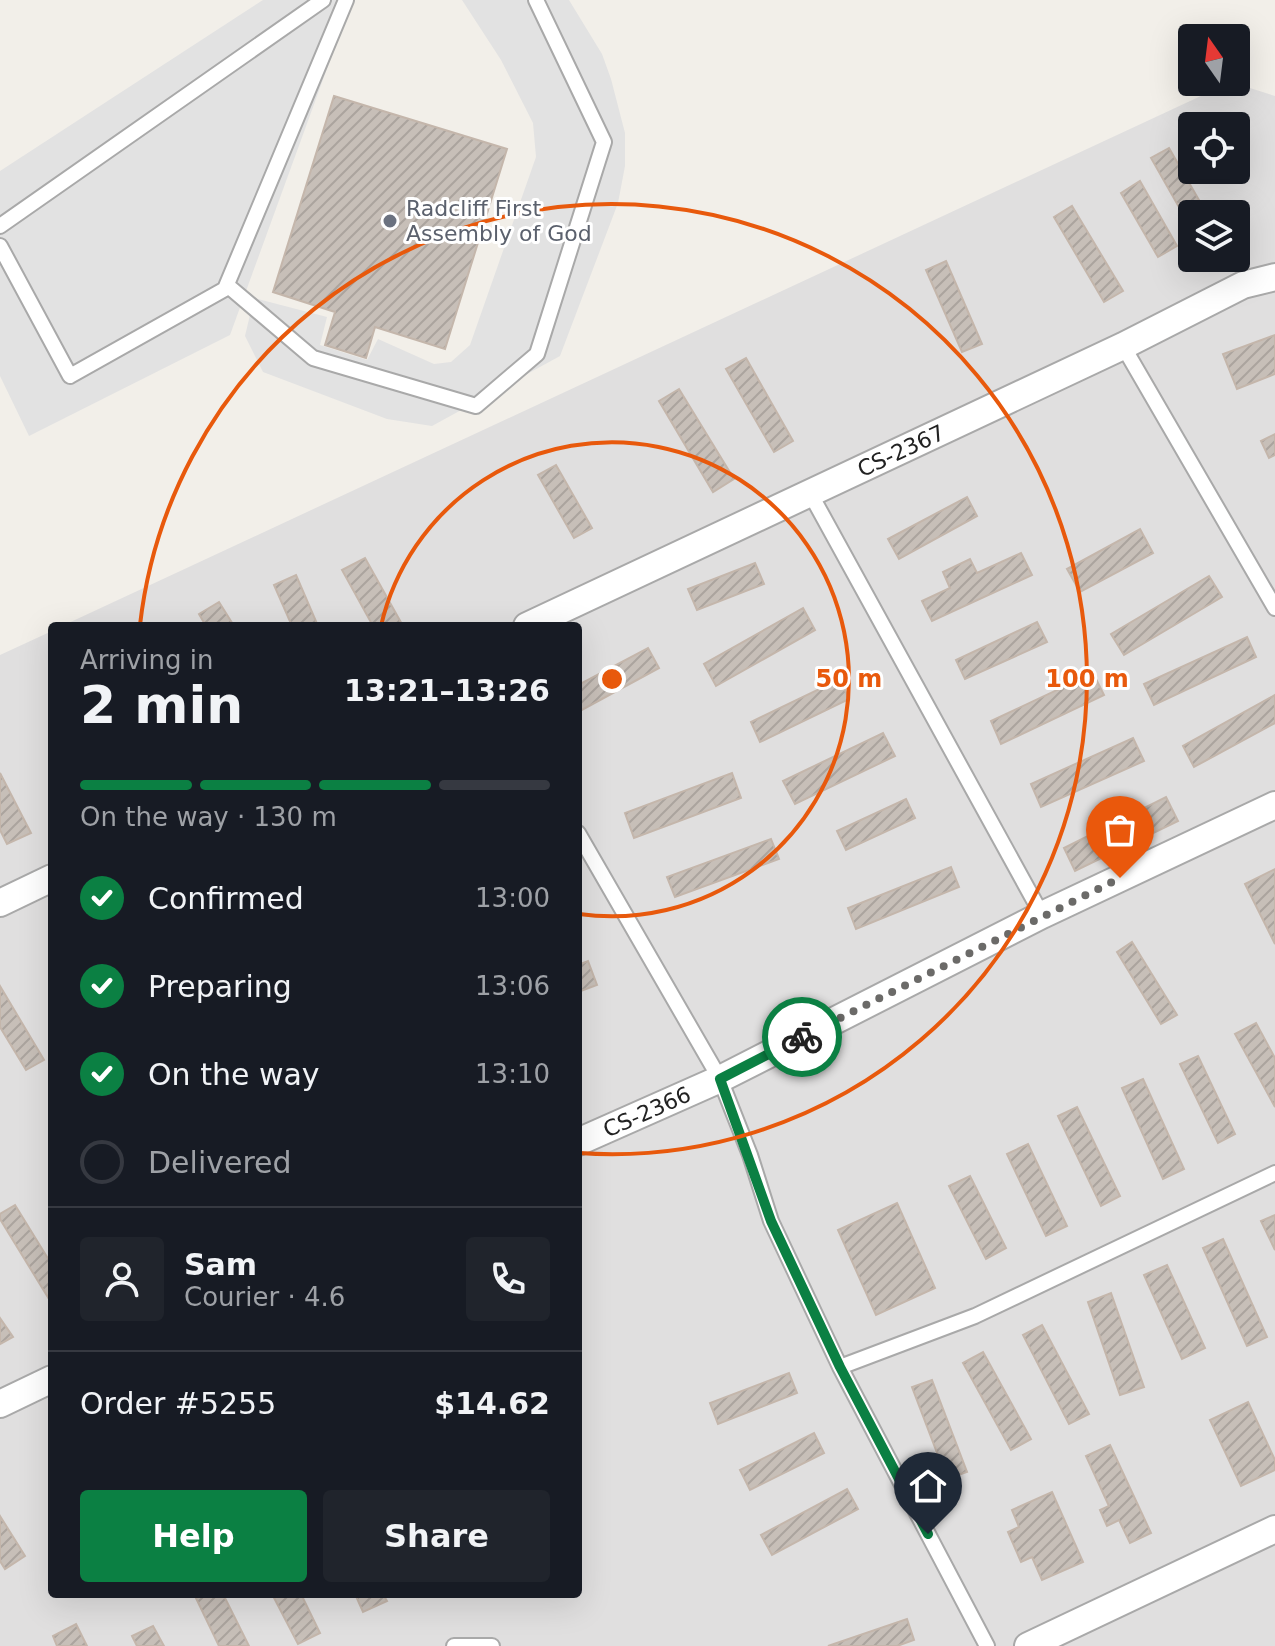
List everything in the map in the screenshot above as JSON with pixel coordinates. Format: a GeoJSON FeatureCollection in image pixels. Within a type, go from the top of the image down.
{"type":"FeatureCollection","features":[{"type":"Feature","properties":{"kind":"street","name":"CS-2367"},"geometry":{"type":"LineString","coordinates":[[536,622],[1123,346],[1243,285],[1275,277]]}},
{"type":"Feature","properties":{"kind":"street","name":"CS-2366"},"geometry":{"type":"LineString","coordinates":[[582,1140],[720,1079],[1042,915],[1275,805]]}},
{"type":"Feature","properties":{"kind":"street"},"geometry":{"type":"LineString","coordinates":[[0,903],[48,880]]}},
{"type":"Feature","properties":{"kind":"street"},"geometry":{"type":"LineString","coordinates":[[0,1404],[48,1381]]}},
{"type":"Feature","properties":{"kind":"street"},"geometry":{"type":"LineString","coordinates":[[1028,1646],[1275,1529]]}},
{"type":"Feature","properties":{"kind":"lane"},"geometry":{"type":"LineString","coordinates":[[0,226],[323,0]]}},
{"type":"Feature","properties":{"kind":"lane"},"geometry":{"type":"LineString","coordinates":[[0,246],[70,376],[227,285],[346,0]]}},
{"type":"Feature","properties":{"kind":"lane"},"geometry":{"type":"LineString","coordinates":[[227,285],[313,358],[476,406],[537,354],[604,142],[536,0]]}},
{"type":"Feature","properties":{"kind":"lane"},"geometry":{"type":"LineString","coordinates":[[1123,346],[1275,608]]}},
{"type":"Feature","properties":{"kind":"lane"},"geometry":{"type":"LineString","coordinates":[[810,493],[1042,915]]}},
{"type":"Feature","properties":{"kind":"lane"},"geometry":{"type":"LineString","coordinates":[[582,840],[720,1079],[771,1221],[840,1367],[987,1646]]}},
{"type":"Feature","properties":{"kind":"lane"},"geometry":{"type":"LineString","coordinates":[[840,1367],[975,1316],[1275,1173]]}},
{"type":"Feature","properties":{"kind":"lane"},"geometry":{"type":"LineString","coordinates":[[454,1646],[492,1646]]}},
{"type":"Feature","properties":{"kind":"shaded area"},"geometry":{"type":"Polygon","coordinates":[[[263,0],[352,0],[230,335],[29,436],[0,376],[0,171],[263,0]]]}},
{"type":"Feature","properties":{"kind":"shaded area"},"geometry":{"type":"Polygon","coordinates":[[[462,0],[569,0],[602,54],[611,79],[625,133],[625,166],[618,203],[560,356],[432,426],[387,419],[263,372],[245,336],[254,298],[327,317],[320,345],[367,360],[378,339],[434,364],[451,362],[470,345],[536,157],[533,123],[501,60],[462,0]]]}},
{"type":"Feature","properties":{"kind":"shaded area"},"geometry":{"type":"Polygon","coordinates":[[[1250,88],[1275,96],[1275,1646],[0,1646],[0,655],[48,633],[48,1598],[582,1598],[582,622],[71,622],[1201,96],[1250,96],[1250,88]]]}},
{"type":"Feature","properties":{"kind":"building","name":"Radcliff First Assembly of God"},"geometry":{"type":"Polygon","coordinates":[[[334,96],[507,149],[445,349],[375,327],[366,358],[325,345],[335,312],[273,292],[334,96]]]}},
{"type":"Feature","properties":{"kind":"building"},"geometry":{"type":"Polygon","coordinates":[[[1169,148],[1178,164],[1178,184],[1190,184],[1199,200],[1178,200],[1178,205],[1151,158],[1169,148]]]}},
{"type":"Feature","properties":{"kind":"building"},"geometry":{"type":"Polygon","coordinates":[[[1140,181],[1177,246],[1158,257],[1121,193],[1140,181]]]}},
{"type":"Feature","properties":{"kind":"building"},"geometry":{"type":"Polygon","coordinates":[[[1072,206],[1123,291],[1104,302],[1054,217],[1072,206]]]}},
{"type":"Feature","properties":{"kind":"building"},"geometry":{"type":"Polygon","coordinates":[[[946,261],[982,344],[962,352],[926,270],[946,261]]]}},
{"type":"Feature","properties":{"kind":"building"},"geometry":{"type":"Polygon","coordinates":[[[1275,335],[1275,374],[1237,389],[1223,354],[1275,335]]]}},
{"type":"Feature","properties":{"kind":"building"},"geometry":{"type":"Polygon","coordinates":[[[746,358],[793,441],[774,452],[726,369],[746,358]]]}},
{"type":"Feature","properties":{"kind":"building"},"geometry":{"type":"Polygon","coordinates":[[[679,389],[734,479],[713,492],[659,401],[679,389]]]}},
{"type":"Feature","properties":{"kind":"building"},"geometry":{"type":"Polygon","coordinates":[[[1275,434],[1275,455],[1269,458],[1261,441],[1275,434]]]}},
{"type":"Feature","properties":{"kind":"building"},"geometry":{"type":"Polygon","coordinates":[[[556,465],[592,528],[574,538],[538,475],[556,465]]]}},
{"type":"Feature","properties":{"kind":"building"},"geometry":{"type":"Polygon","coordinates":[[[967,497],[977,516],[899,559],[888,539],[967,497]]]}},
{"type":"Feature","properties":{"kind":"building"},"geometry":{"type":"Polygon","coordinates":[[[1140,529],[1153,553],[1080,592],[1067,569],[1140,529]]]}},
{"type":"Feature","properties":{"kind":"building"},"geometry":{"type":"Polygon","coordinates":[[[1021,553],[1032,575],[932,621],[922,601],[950,588],[943,572],[970,559],[977,573],[1021,553]]]}},
{"type":"Feature","properties":{"kind":"building"},"geometry":{"type":"Polygon","coordinates":[[[365,558],[401,622],[371,622],[342,570],[365,558]]]}},
{"type":"Feature","properties":{"kind":"building"},"geometry":{"type":"Polygon","coordinates":[[[755,563],[764,584],[697,610],[688,589],[755,563]]]}},
{"type":"Feature","properties":{"kind":"building"},"geometry":{"type":"Polygon","coordinates":[[[296,575],[316,622],[290,622],[274,585],[296,575]]]}},
{"type":"Feature","properties":{"kind":"building"},"geometry":{"type":"Polygon","coordinates":[[[1209,576],[1222,597],[1124,655],[1111,634],[1209,576]]]}},
{"type":"Feature","properties":{"kind":"building"},"geometry":{"type":"Polygon","coordinates":[[[219,602],[232,622],[204,622],[199,614],[219,602]]]}},
{"type":"Feature","properties":{"kind":"building"},"geometry":{"type":"Polygon","coordinates":[[[803,608],[815,630],[716,686],[704,664],[803,608]]]}},
{"type":"Feature","properties":{"kind":"building"},"geometry":{"type":"Polygon","coordinates":[[[1037,622],[1047,642],[965,679],[956,660],[1037,622]]]}},
{"type":"Feature","properties":{"kind":"building"},"geometry":{"type":"Polygon","coordinates":[[[1247,637],[1256,657],[1154,705],[1144,684],[1247,637]]]}},
{"type":"Feature","properties":{"kind":"building"},"geometry":{"type":"Polygon","coordinates":[[[648,648],[659,668],[582,710],[582,683],[648,648]]]}},
{"type":"Feature","properties":{"kind":"building"},"geometry":{"type":"Polygon","coordinates":[[[1093,673],[1104,695],[1001,744],[991,721],[1093,673]]]}},
{"type":"Feature","properties":{"kind":"building"},"geometry":{"type":"Polygon","coordinates":[[[840,679],[849,699],[760,742],[751,722],[840,679]]]}},
{"type":"Feature","properties":{"kind":"building"},"geometry":{"type":"Polygon","coordinates":[[[1275,695],[1275,723],[1194,767],[1183,746],[1275,695]]]}},
{"type":"Feature","properties":{"kind":"building"},"geometry":{"type":"Polygon","coordinates":[[[883,733],[895,756],[795,804],[783,781],[883,733]]]}},
{"type":"Feature","properties":{"kind":"building"},"geometry":{"type":"Polygon","coordinates":[[[1133,738],[1144,761],[1041,807],[1031,784],[1133,738]]]}},
{"type":"Feature","properties":{"kind":"building"},"geometry":{"type":"Polygon","coordinates":[[[0,773],[31,833],[7,844],[0,830],[0,773]]]}},
{"type":"Feature","properties":{"kind":"building"},"geometry":{"type":"Polygon","coordinates":[[[732,773],[741,798],[634,838],[625,813],[732,773]]]}},
{"type":"Feature","properties":{"kind":"building"},"geometry":{"type":"Polygon","coordinates":[[[1166,797],[1178,821],[1075,871],[1064,848],[1166,797]]]}},
{"type":"Feature","properties":{"kind":"building"},"geometry":{"type":"Polygon","coordinates":[[[906,799],[915,818],[846,850],[837,831],[906,799]]]}},
{"type":"Feature","properties":{"kind":"building"},"geometry":{"type":"Polygon","coordinates":[[[771,839],[779,859],[675,897],[667,877],[771,839]]]}},
{"type":"Feature","properties":{"kind":"building"},"geometry":{"type":"Polygon","coordinates":[[[951,867],[959,887],[856,929],[848,908],[951,867]]]}},
{"type":"Feature","properties":{"kind":"building"},"geometry":{"type":"Polygon","coordinates":[[[1275,869],[1275,944],[1245,884],[1275,869]]]}},
{"type":"Feature","properties":{"kind":"building"},"geometry":{"type":"Polygon","coordinates":[[[1132,942],[1177,1015],[1161,1024],[1117,952],[1132,942]]]}},
{"type":"Feature","properties":{"kind":"building"},"geometry":{"type":"Polygon","coordinates":[[[588,961],[597,985],[582,991],[582,963],[588,961]]]}},
{"type":"Feature","properties":{"kind":"building"},"geometry":{"type":"Polygon","coordinates":[[[0,986],[44,1060],[26,1070],[0,1027],[0,986]]]}},
{"type":"Feature","properties":{"kind":"building"},"geometry":{"type":"Polygon","coordinates":[[[1256,1023],[1275,1058],[1275,1107],[1235,1034],[1256,1023]]]}},
{"type":"Feature","properties":{"kind":"building"},"geometry":{"type":"Polygon","coordinates":[[[1198,1056],[1235,1134],[1218,1143],[1180,1064],[1198,1056]]]}},
{"type":"Feature","properties":{"kind":"building"},"geometry":{"type":"Polygon","coordinates":[[[1143,1079],[1184,1169],[1163,1179],[1122,1088],[1143,1079]]]}},
{"type":"Feature","properties":{"kind":"building"},"geometry":{"type":"Polygon","coordinates":[[[1077,1107],[1120,1196],[1101,1206],[1058,1116],[1077,1107]]]}},
{"type":"Feature","properties":{"kind":"building"},"geometry":{"type":"Polygon","coordinates":[[[1028,1144],[1067,1226],[1046,1236],[1007,1154],[1028,1144]]]}},
{"type":"Feature","properties":{"kind":"building"},"geometry":{"type":"Polygon","coordinates":[[[970,1176],[1006,1248],[986,1259],[949,1186],[970,1176]]]}},
{"type":"Feature","properties":{"kind":"building"},"geometry":{"type":"Polygon","coordinates":[[[897,1203],[935,1288],[876,1315],[838,1230],[897,1203]]]}},
{"type":"Feature","properties":{"kind":"building"},"geometry":{"type":"Polygon","coordinates":[[[15,1205],[48,1259],[48,1297],[0,1219],[0,1214],[15,1205]]]}},
{"type":"Feature","properties":{"kind":"building"},"geometry":{"type":"Polygon","coordinates":[[[1275,1215],[1275,1250],[1261,1221],[1275,1215]]]}},
{"type":"Feature","properties":{"kind":"building"},"geometry":{"type":"Polygon","coordinates":[[[1223,1239],[1267,1337],[1247,1346],[1203,1248],[1223,1239]]]}},
{"type":"Feature","properties":{"kind":"building"},"geometry":{"type":"Polygon","coordinates":[[[1167,1265],[1205,1348],[1182,1359],[1144,1275],[1167,1265]]]}},
{"type":"Feature","properties":{"kind":"building"},"geometry":{"type":"Polygon","coordinates":[[[1111,1293],[1144,1387],[1120,1395],[1088,1302],[1111,1293]]]}},
{"type":"Feature","properties":{"kind":"building"},"geometry":{"type":"Polygon","coordinates":[[[0,1318],[13,1337],[0,1344],[0,1318]]]}},
{"type":"Feature","properties":{"kind":"building"},"geometry":{"type":"Polygon","coordinates":[[[1042,1325],[1089,1414],[1069,1424],[1023,1335],[1042,1325]]]}},
{"type":"Feature","properties":{"kind":"building"},"geometry":{"type":"Polygon","coordinates":[[[983,1352],[1031,1439],[1011,1450],[963,1363],[983,1352]]]}},
{"type":"Feature","properties":{"kind":"building"},"geometry":{"type":"Polygon","coordinates":[[[789,1373],[797,1393],[718,1424],[710,1403],[789,1373]]]}},
{"type":"Feature","properties":{"kind":"building"},"geometry":{"type":"Polygon","coordinates":[[[932,1380],[967,1472],[947,1479],[912,1387],[932,1380]]]}},
{"type":"Feature","properties":{"kind":"building"},"geometry":{"type":"Polygon","coordinates":[[[1248,1402],[1275,1460],[1275,1470],[1241,1486],[1210,1420],[1248,1402]]]}},
{"type":"Feature","properties":{"kind":"building"},"geometry":{"type":"Polygon","coordinates":[[[814,1433],[824,1453],[750,1490],[740,1470],[814,1433]]]}},
{"type":"Feature","properties":{"kind":"building"},"geometry":{"type":"Polygon","coordinates":[[[1110,1445],[1151,1533],[1130,1543],[1119,1520],[1107,1526],[1100,1510],[1109,1506],[1086,1456],[1110,1445]]]}},
{"type":"Feature","properties":{"kind":"building"},"geometry":{"type":"Polygon","coordinates":[[[847,1489],[858,1509],[772,1555],[761,1535],[847,1489]]]}},
{"type":"Feature","properties":{"kind":"building"},"geometry":{"type":"Polygon","coordinates":[[[1052,1492],[1083,1562],[1042,1580],[1032,1557],[1021,1562],[1008,1532],[1019,1527],[1012,1510],[1052,1492]]]}},
{"type":"Feature","properties":{"kind":"building"},"geometry":{"type":"Polygon","coordinates":[[[0,1516],[25,1556],[5,1569],[0,1561],[0,1516]]]}},
{"type":"Feature","properties":{"kind":"building"},"geometry":{"type":"Polygon","coordinates":[[[196,1598],[225,1598],[249,1646],[219,1646],[196,1598]]]}},
{"type":"Feature","properties":{"kind":"building"},"geometry":{"type":"Polygon","coordinates":[[[274,1598],[303,1598],[320,1633],[298,1644],[274,1598]]]}},
{"type":"Feature","properties":{"kind":"building"},"geometry":{"type":"Polygon","coordinates":[[[357,1598],[385,1598],[387,1601],[363,1612],[357,1598]]]}},
{"type":"Feature","properties":{"kind":"building"},"geometry":{"type":"Polygon","coordinates":[[[907,1619],[914,1640],[897,1646],[828,1646],[907,1619]]]}},
{"type":"Feature","properties":{"kind":"building"},"geometry":{"type":"Polygon","coordinates":[[[76,1624],[87,1646],[57,1646],[53,1636],[76,1624]]]}},
{"type":"Feature","properties":{"kind":"building"},"geometry":{"type":"Polygon","coordinates":[[[153,1626],[164,1646],[137,1646],[132,1636],[153,1626]]]}},
{"type":"Feature","properties":{"kind":"way so far"},"geometry":{"type":"LineString","coordinates":[[802,1037],[1120,878]]}},
{"type":"Feature","properties":{"kind":"place","name":"Radcliff First Assembly of God"},"geometry":{"type":"Point","coordinates":[390,221]}},
{"type":"Feature","properties":{"kind":"route"},"geometry":{"type":"LineString","coordinates":[[802,1037],[720,1079],[750,1155],[771,1221],[840,1367],[928,1534]]}}]}
